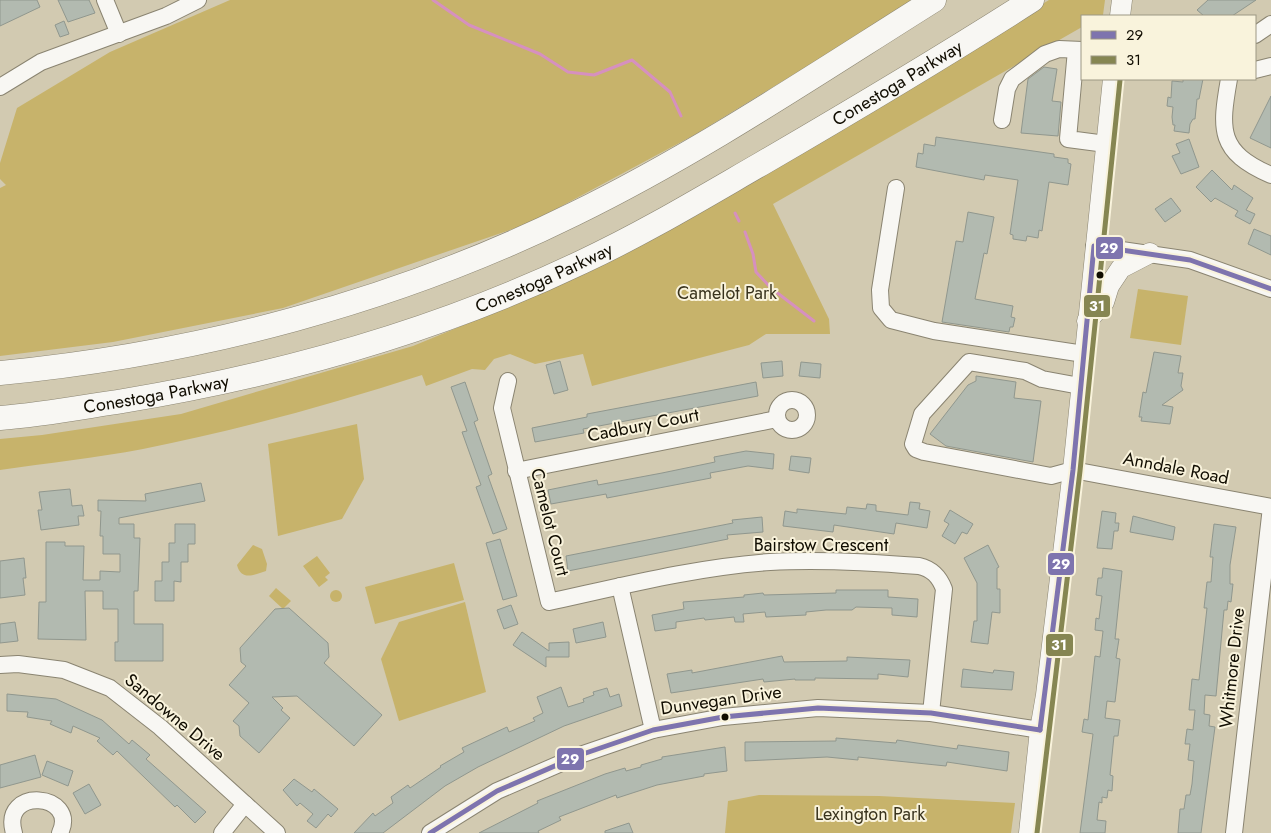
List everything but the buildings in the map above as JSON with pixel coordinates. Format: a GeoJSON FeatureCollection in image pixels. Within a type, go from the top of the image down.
{"type":"FeatureCollection","features":[{"type":"Feature","properties":{"kind":"highway"},"geometry":{"type":"LineString","coordinates":[[0,372],[72,366],[238,334],[377,294],[484,254],[573,215],[634,182],[760,110],[934,0]]}},
{"type":"Feature","properties":{"kind":"highway","name":"Conestoga Parkway"},"geometry":{"type":"LineString","coordinates":[[0,418],[208,386],[339,352],[402,333],[481,304],[581,263],[656,224],[917,74],[1032,0]]}},
{"type":"Feature","properties":{"kind":"main road"},"geometry":{"type":"LineString","coordinates":[[1120,15],[1122,0]]}},
{"type":"Feature","properties":{"kind":"main road"},"geometry":{"type":"LineString","coordinates":[[1030,833],[1040,730],[1073,470],[1094,246],[1113,80]]}},
{"type":"Feature","properties":{"kind":"main road"},"geometry":{"type":"LineString","coordinates":[[1087,321],[1104,302],[1109,286],[1121,268],[1150,253]]}},
{"type":"Feature","properties":{"kind":"street"},"geometry":{"type":"LineString","coordinates":[[105,0],[119,34]]}},
{"type":"Feature","properties":{"kind":"street"},"geometry":{"type":"LineString","coordinates":[[1,82],[41,62],[166,16],[198,0]]}},
{"type":"Feature","properties":{"kind":"street"},"geometry":{"type":"LineString","coordinates":[[1256,33],[1271,24]]}},
{"type":"Feature","properties":{"kind":"street"},"geometry":{"type":"LineString","coordinates":[[1002,120],[1007,89],[1012,79],[1045,54],[1059,49],[1079,50],[1068,139],[1106,144]]}},
{"type":"Feature","properties":{"kind":"street"},"geometry":{"type":"LineString","coordinates":[[1256,70],[1271,66]]}},
{"type":"Feature","properties":{"kind":"street"},"geometry":{"type":"LineString","coordinates":[[1229,80],[1222,116],[1228,142],[1237,155],[1254,167],[1271,175]]}},
{"type":"Feature","properties":{"kind":"street"},"geometry":{"type":"LineString","coordinates":[[896,188],[880,290],[881,308],[891,320],[934,331],[1084,354]]}},
{"type":"Feature","properties":{"kind":"street"},"geometry":{"type":"LineString","coordinates":[[1094,246],[1190,260],[1268,290]]}},
{"type":"Feature","properties":{"kind":"street"},"geometry":{"type":"LineString","coordinates":[[1073,470],[1051,476],[924,452],[916,449],[913,444],[922,414],[969,362],[1025,371],[1042,380],[1080,386]]}},
{"type":"Feature","properties":{"kind":"street","name":"Camelot Court"},"geometry":{"type":"LineString","coordinates":[[508,382],[502,408],[549,602],[620,586]]}},
{"type":"Feature","properties":{"kind":"street","name":"Cadbury Court"},"geometry":{"type":"LineString","coordinates":[[516,471],[777,419]]}},
{"type":"Feature","properties":{"kind":"street","name":"Anndale Road"},"geometry":{"type":"LineString","coordinates":[[1073,470],[1271,507]]}},
{"type":"Feature","properties":{"kind":"street","name":"Whitmore Drive"},"geometry":{"type":"LineString","coordinates":[[1234,833],[1271,507]]}},
{"type":"Feature","properties":{"kind":"street","name":"Bairstow Crescent"},"geometry":{"type":"LineString","coordinates":[[620,586],[702,570],[768,562],[850,561],[930,568],[940,579],[944,589],[931,713]]}},
{"type":"Feature","properties":{"kind":"street"},"geometry":{"type":"LineString","coordinates":[[620,586],[653,730]]}},
{"type":"Feature","properties":{"kind":"street","name":"Sandowne Drive"},"geometry":{"type":"LineString","coordinates":[[0,665],[18,664],[64,670],[110,688],[148,715],[277,833]]}},
{"type":"Feature","properties":{"kind":"street","name":"Dunvegan Drive"},"geometry":{"type":"LineString","coordinates":[[430,833],[497,791],[536,773],[653,730],[723,717],[818,708],[931,713],[1040,730]]}},
{"type":"Feature","properties":{"kind":"street"},"geometry":{"type":"LineString","coordinates":[[9,825],[16,811],[25,802],[34,799],[44,800],[54,806],[59,812],[61,817],[60,833]]}},
{"type":"Feature","properties":{"kind":"street"},"geometry":{"type":"LineString","coordinates":[[222,833],[245,804]]}},
{"type":"Feature","properties":{"kind":"green space"},"geometry":{"type":"Polygon","coordinates":[[[230,0],[916,0],[696,134],[530,223],[283,308],[113,342],[0,356],[0,188],[6,185],[0,179],[0,163],[17,108],[110,52],[230,0]]]}},
{"type":"Feature","properties":{"kind":"green space","name":"Camelot Park"},"geometry":{"type":"Polygon","coordinates":[[[1049,0],[1105,0],[1103,15],[1081,15],[1081,28],[773,204],[829,319],[830,334],[766,334],[749,345],[592,386],[583,354],[535,364],[510,354],[494,359],[485,370],[472,369],[426,386],[422,375],[353,397],[214,434],[143,449],[0,470],[0,439],[42,435],[181,414],[413,346],[522,301],[744,186],[1049,0]]]}},
{"type":"Feature","properties":{"kind":"green space"},"geometry":{"type":"Polygon","coordinates":[[[1138,289],[1188,296],[1181,345],[1130,338],[1138,289]]]}},
{"type":"Feature","properties":{"kind":"green space"},"geometry":{"type":"Polygon","coordinates":[[[357,424],[364,479],[342,519],[278,536],[268,444],[357,424]]]}},
{"type":"Feature","properties":{"kind":"green space"},"geometry":{"type":"Polygon","coordinates":[[[253,545],[262,549],[267,564],[266,571],[248,576],[239,570],[237,565],[253,545]]]}},
{"type":"Feature","properties":{"kind":"green space"},"geometry":{"type":"Polygon","coordinates":[[[317,556],[330,573],[325,577],[328,580],[319,587],[303,566],[317,556]]]}},
{"type":"Feature","properties":{"kind":"green space"},"geometry":{"type":"Polygon","coordinates":[[[454,563],[464,600],[375,624],[365,587],[454,563]]]}},
{"type":"Feature","properties":{"kind":"green space"},"geometry":{"type":"Polygon","coordinates":[[[276,588],[291,601],[283,609],[269,596],[276,588]]]}},
{"type":"Feature","properties":{"kind":"green space"},"geometry":{"type":"Polygon","coordinates":[[[338,590],[341,591],[341,601],[334,602],[331,601],[330,594],[331,591],[338,590]]]}},
{"type":"Feature","properties":{"kind":"green space"},"geometry":{"type":"Polygon","coordinates":[[[465,602],[486,692],[399,721],[381,659],[399,622],[465,602]]]}},
{"type":"Feature","properties":{"kind":"green space","name":"Lexington Park"},"geometry":{"type":"Polygon","coordinates":[[[759,795],[879,796],[1015,803],[1011,833],[725,833],[728,801],[759,795]]]}},
{"type":"Feature","properties":{"kind":"waterway"},"geometry":{"type":"LineString","coordinates":[[433,0],[469,25],[540,54],[568,72],[594,75],[632,60],[670,92],[681,116]]}},
{"type":"Feature","properties":{"kind":"waterway"},"geometry":{"type":"LineString","coordinates":[[735,213],[739,221]]}},
{"type":"Feature","properties":{"kind":"waterway"},"geometry":{"type":"LineString","coordinates":[[745,232],[753,254],[756,272],[771,288],[814,321]]}},
{"type":"Feature","properties":{"kind":"transit line","name":"31"},"geometry":{"type":"LineString","coordinates":[[1037,833],[1080,471],[1120,80]]}},
{"type":"Feature","properties":{"kind":"transit line","name":"29"},"geometry":{"type":"LineString","coordinates":[[1040,730],[1073,470],[1094,246],[1190,260],[1271,289]]}},
{"type":"Feature","properties":{"kind":"transit line","name":"29"},"geometry":{"type":"LineString","coordinates":[[430,833],[497,791],[580,755],[653,730],[723,717],[818,708],[931,713],[1040,730]]}}]}
